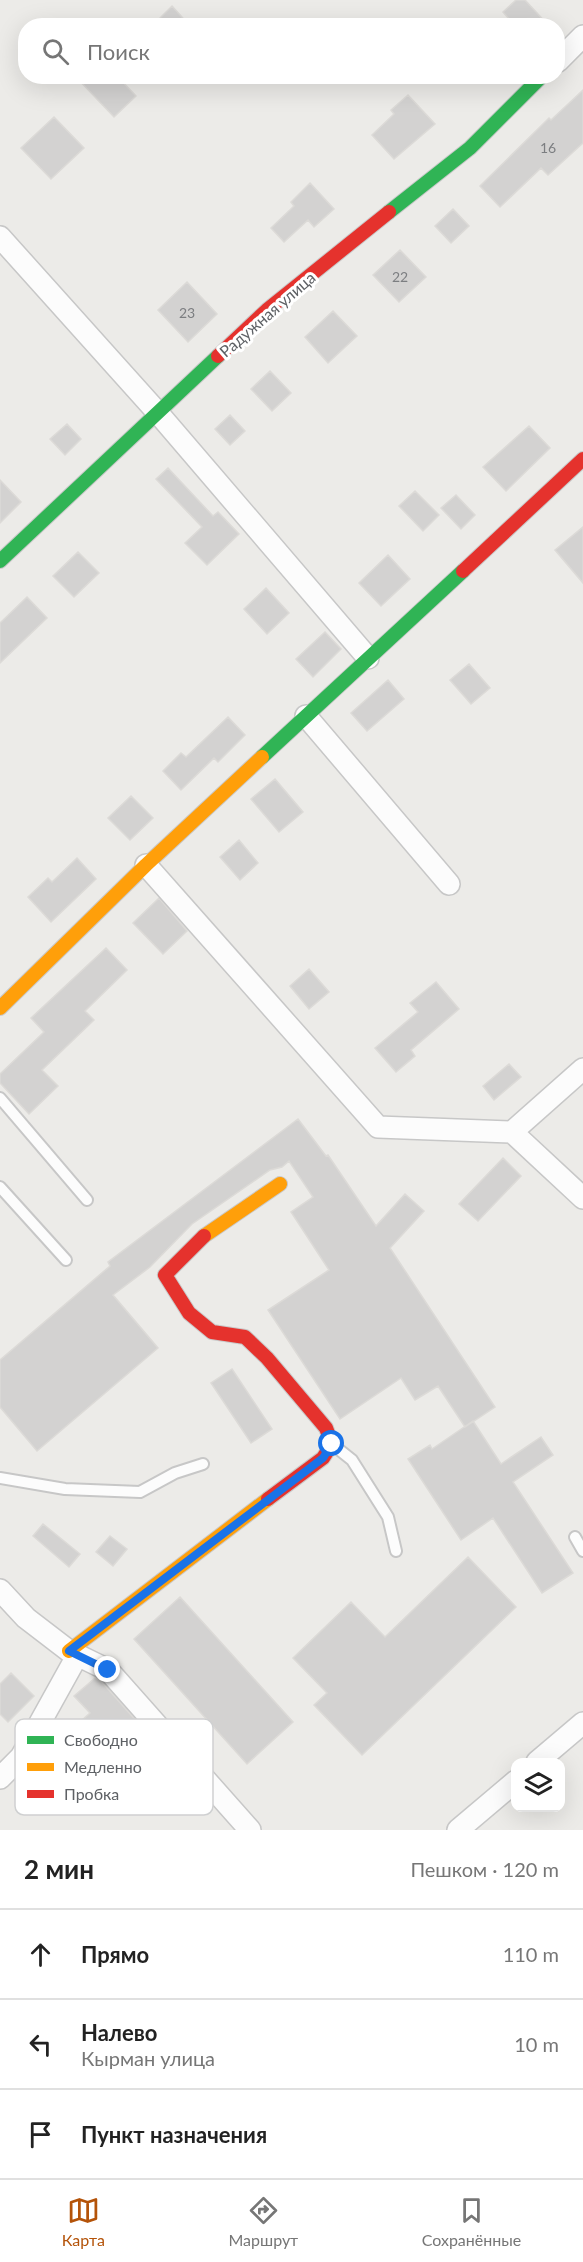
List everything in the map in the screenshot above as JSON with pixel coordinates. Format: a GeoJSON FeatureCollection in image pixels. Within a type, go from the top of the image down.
{"type":"FeatureCollection","features":[{"type":"Feature","properties":{"kind":"street"},"geometry":{"type":"LineString","coordinates":[[565,54],[583,36]]}},
{"type":"Feature","properties":{"kind":"street","name":"Радужная улица"},"geometry":{"type":"LineString","coordinates":[[0,561],[267,310],[470,148],[534,84]]}},
{"type":"Feature","properties":{"kind":"street"},"geometry":{"type":"LineString","coordinates":[[0,237],[158,413],[368,658]]}},
{"type":"Feature","properties":{"kind":"street"},"geometry":{"type":"LineString","coordinates":[[0,1008],[146,865],[583,459]]}},
{"type":"Feature","properties":{"kind":"street"},"geometry":{"type":"LineString","coordinates":[[306,716],[449,884]]}},
{"type":"Feature","properties":{"kind":"street"},"geometry":{"type":"LineString","coordinates":[[146,865],[378,1127],[512,1132],[583,1197]]}},
{"type":"Feature","properties":{"kind":"street"},"geometry":{"type":"LineString","coordinates":[[512,1132],[583,1069]]}},
{"type":"Feature","properties":{"kind":"street"},"geometry":{"type":"LineString","coordinates":[[40,1719],[73,1653],[323,1458],[332,1444],[326,1428],[267,1358],[244,1337],[212,1332],[189,1313],[165,1275],[202,1238],[280,1184]]}},
{"type":"Feature","properties":{"kind":"street"},"geometry":{"type":"LineString","coordinates":[[0,1590],[26,1618],[73,1653],[108,1670],[151,1719]]}},
{"type":"Feature","properties":{"kind":"street"},"geometry":{"type":"LineString","coordinates":[[542,1758],[583,1723]]}},
{"type":"Feature","properties":{"kind":"street"},"geometry":{"type":"LineString","coordinates":[[0,1778],[15,1763]]}},
{"type":"Feature","properties":{"kind":"street"},"geometry":{"type":"LineString","coordinates":[[458,1830],[511,1785]]}},
{"type":"Feature","properties":{"kind":"street"},"geometry":{"type":"LineString","coordinates":[[213,1788],[250,1830]]}},
{"type":"Feature","properties":{"kind":"lane"},"geometry":{"type":"LineString","coordinates":[[0,1098],[87,1200]]}},
{"type":"Feature","properties":{"kind":"lane"},"geometry":{"type":"LineString","coordinates":[[0,1187],[66,1260]]}},
{"type":"Feature","properties":{"kind":"lane"},"geometry":{"type":"LineString","coordinates":[[332,1444],[351,1460],[388,1517],[396,1551]]}},
{"type":"Feature","properties":{"kind":"lane"},"geometry":{"type":"LineString","coordinates":[[0,1478],[65,1489],[140,1492],[175,1473],[203,1464]]}},
{"type":"Feature","properties":{"kind":"lane"},"geometry":{"type":"LineString","coordinates":[[574,1537],[583,1551]]}},
{"type":"Feature","properties":{"kind":"building"},"geometry":{"type":"Polygon","coordinates":[[[516,0],[525,0],[542,18],[508,18],[503,12],[516,0]]]}},
{"type":"Feature","properties":{"kind":"building"},"geometry":{"type":"Polygon","coordinates":[[[172,6],[183,18],[160,18],[172,6]]]}},
{"type":"Feature","properties":{"kind":"building"},"geometry":{"type":"Polygon","coordinates":[[[83,84],[125,84],[136,96],[114,117],[83,84]]]}},
{"type":"Feature","properties":{"kind":"building"},"geometry":{"type":"Polygon","coordinates":[[[583,90],[583,143],[548,175],[541,168],[500,207],[480,186],[549,118],[551,120],[583,90]]]}},
{"type":"Feature","properties":{"kind":"building"},"geometry":{"type":"Polygon","coordinates":[[[408,95],[435,124],[394,159],[372,135],[394,114],[391,110],[408,95]]]}},
{"type":"Feature","properties":{"kind":"building"},"geometry":{"type":"Polygon","coordinates":[[[54,117],[84,148],[51,179],[21,148],[54,117]]]}},
{"type":"Feature","properties":{"kind":"building"},"geometry":{"type":"Polygon","coordinates":[[[310,183],[334,209],[314,227],[308,220],[284,242],[271,228],[294,206],[291,202],[310,183]]]}},
{"type":"Feature","properties":{"kind":"building"},"geometry":{"type":"Polygon","coordinates":[[[453,209],[469,226],[451,243],[435,226],[453,209]]]}},
{"type":"Feature","properties":{"kind":"building"},"geometry":{"type":"Polygon","coordinates":[[[400,250],[426,277],[399,302],[373,275],[400,250]]]}},
{"type":"Feature","properties":{"kind":"building"},"geometry":{"type":"Polygon","coordinates":[[[187,282],[217,314],[188,342],[158,310],[187,282]]]}},
{"type":"Feature","properties":{"kind":"building"},"geometry":{"type":"Polygon","coordinates":[[[333,311],[357,336],[328,363],[305,337],[333,311]]]}},
{"type":"Feature","properties":{"kind":"building"},"geometry":{"type":"Polygon","coordinates":[[[270,371],[291,393],[272,411],[251,389],[270,371]]]}},
{"type":"Feature","properties":{"kind":"building"},"geometry":{"type":"Polygon","coordinates":[[[230,415],[245,431],[230,445],[215,429],[230,415]]]}},
{"type":"Feature","properties":{"kind":"building"},"geometry":{"type":"Polygon","coordinates":[[[67,424],[81,439],[65,455],[50,439],[67,424]]]}},
{"type":"Feature","properties":{"kind":"building"},"geometry":{"type":"Polygon","coordinates":[[[529,426],[550,448],[506,491],[483,467],[529,426]]]}},
{"type":"Feature","properties":{"kind":"building"},"geometry":{"type":"Polygon","coordinates":[[[168,468],[213,516],[218,512],[239,534],[207,565],[185,543],[202,527],[156,479],[168,468]]]}},
{"type":"Feature","properties":{"kind":"building"},"geometry":{"type":"Polygon","coordinates":[[[0,480],[21,502],[0,523],[0,480]]]}},
{"type":"Feature","properties":{"kind":"building"},"geometry":{"type":"Polygon","coordinates":[[[415,491],[439,515],[423,531],[399,506],[415,491]]]}},
{"type":"Feature","properties":{"kind":"building"},"geometry":{"type":"Polygon","coordinates":[[[456,495],[475,515],[461,529],[441,508],[456,495]]]}},
{"type":"Feature","properties":{"kind":"building"},"geometry":{"type":"Polygon","coordinates":[[[583,527],[583,583],[555,550],[583,527]]]}},
{"type":"Feature","properties":{"kind":"building"},"geometry":{"type":"Polygon","coordinates":[[[78,552],[99,573],[74,597],[53,576],[78,552]]]}},
{"type":"Feature","properties":{"kind":"building"},"geometry":{"type":"Polygon","coordinates":[[[388,555],[410,579],[381,606],[359,583],[388,555]]]}},
{"type":"Feature","properties":{"kind":"building"},"geometry":{"type":"Polygon","coordinates":[[[266,588],[289,613],[267,634],[244,609],[266,588]]]}},
{"type":"Feature","properties":{"kind":"building"},"geometry":{"type":"Polygon","coordinates":[[[27,597],[47,618],[0,663],[0,623],[27,597]]]}},
{"type":"Feature","properties":{"kind":"building"},"geometry":{"type":"Polygon","coordinates":[[[325,632],[341,649],[313,677],[296,659],[325,632]]]}},
{"type":"Feature","properties":{"kind":"building"},"geometry":{"type":"Polygon","coordinates":[[[469,664],[490,688],[471,704],[450,680],[469,664]]]}},
{"type":"Feature","properties":{"kind":"building"},"geometry":{"type":"Polygon","coordinates":[[[388,680],[404,699],[367,731],[351,713],[388,680]]]}},
{"type":"Feature","properties":{"kind":"building"},"geometry":{"type":"Polygon","coordinates":[[[228,717],[245,735],[218,762],[214,758],[181,790],[163,771],[181,753],[186,757],[228,717]]]}},
{"type":"Feature","properties":{"kind":"building"},"geometry":{"type":"Polygon","coordinates":[[[275,779],[303,812],[279,832],[251,799],[275,779]]]}},
{"type":"Feature","properties":{"kind":"building"},"geometry":{"type":"Polygon","coordinates":[[[131,796],[153,818],[130,840],[108,818],[131,796]]]}},
{"type":"Feature","properties":{"kind":"building"},"geometry":{"type":"Polygon","coordinates":[[[239,840],[258,863],[240,880],[220,857],[239,840]]]}},
{"type":"Feature","properties":{"kind":"building"},"geometry":{"type":"Polygon","coordinates":[[[77,858],[96,879],[51,922],[28,897],[48,878],[52,882],[77,858]]]}},
{"type":"Feature","properties":{"kind":"building"},"geometry":{"type":"Polygon","coordinates":[[[159,898],[187,931],[163,954],[133,923],[159,898]]]}},
{"type":"Feature","properties":{"kind":"building"},"geometry":{"type":"Polygon","coordinates":[[[106,948],[127,970],[85,1011],[94,1020],[42,1070],[58,1086],[29,1114],[0,1083],[0,1074],[44,1032],[31,1018],[106,948]]]}},
{"type":"Feature","properties":{"kind":"building"},"geometry":{"type":"Polygon","coordinates":[[[309,969],[329,992],[309,1009],[290,986],[309,969]]]}},
{"type":"Feature","properties":{"kind":"building"},"geometry":{"type":"Polygon","coordinates":[[[436,982],[459,1009],[411,1050],[415,1056],[396,1072],[375,1048],[418,1012],[410,1003],[436,982]]]}},
{"type":"Feature","properties":{"kind":"building"},"geometry":{"type":"Polygon","coordinates":[[[509,1064],[521,1077],[494,1100],[483,1086],[509,1064]]]}},
{"type":"Feature","properties":{"kind":"building"},"geometry":{"type":"Polygon","coordinates":[[[298,1119],[326,1156],[328,1155],[376,1226],[405,1194],[424,1211],[390,1248],[495,1407],[465,1427],[438,1386],[415,1400],[401,1378],[340,1419],[268,1310],[329,1270],[291,1212],[313,1197],[289,1161],[282,1167],[270,1170],[192,1224],[150,1267],[113,1295],[158,1348],[37,1451],[0,1407],[0,1360],[110,1266],[108,1262],[298,1119]]]}},
{"type":"Feature","properties":{"kind":"building"},"geometry":{"type":"Polygon","coordinates":[[[503,1158],[521,1176],[478,1221],[459,1204],[503,1158]]]}},
{"type":"Feature","properties":{"kind":"building"},"geometry":{"type":"Polygon","coordinates":[[[232,1369],[272,1429],[251,1443],[211,1383],[232,1369]]]}},
{"type":"Feature","properties":{"kind":"building"},"geometry":{"type":"Polygon","coordinates":[[[473,1421],[501,1464],[541,1437],[553,1455],[513,1482],[573,1573],[542,1593],[493,1518],[461,1540],[408,1459],[430,1445],[432,1449],[473,1421]]]}},
{"type":"Feature","properties":{"kind":"building"},"geometry":{"type":"Polygon","coordinates":[[[43,1524],[80,1554],[69,1567],[33,1536],[43,1524]]]}},
{"type":"Feature","properties":{"kind":"building"},"geometry":{"type":"Polygon","coordinates":[[[110,1536],[127,1549],[113,1566],[96,1552],[110,1536]]]}},
{"type":"Feature","properties":{"kind":"building"},"geometry":{"type":"Polygon","coordinates":[[[468,1557],[516,1607],[362,1755],[314,1705],[327,1693],[293,1658],[351,1602],[385,1637],[468,1557]]]}},
{"type":"Feature","properties":{"kind":"building"},"geometry":{"type":"Polygon","coordinates":[[[180,1597],[293,1722],[247,1764],[213,1726],[213,1719],[206,1719],[134,1639],[180,1597]]]}},
{"type":"Feature","properties":{"kind":"building"},"geometry":{"type":"Polygon","coordinates":[[[11,1673],[34,1696],[8,1722],[0,1714],[0,1684],[11,1673]]]}},
{"type":"Feature","properties":{"kind":"building"},"geometry":{"type":"Polygon","coordinates":[[[95,1678],[100,1680],[135,1719],[83,1719],[90,1713],[74,1696],[95,1678]]]}},
{"type":"Feature","properties":{"kind":"traffic: fast"},"geometry":{"type":"LineString","coordinates":[[389,212],[470,148],[534,84]]}},
{"type":"Feature","properties":{"kind":"traffic: fast"},"geometry":{"type":"LineString","coordinates":[[0,561],[218,356]]}},
{"type":"Feature","properties":{"kind":"traffic: fast"},"geometry":{"type":"LineString","coordinates":[[262,757],[463,571]]}},
{"type":"Feature","properties":{"kind":"traffic: slow"},"geometry":{"type":"LineString","coordinates":[[0,1008],[146,865],[262,757]]}},
{"type":"Feature","properties":{"kind":"traffic: slow"},"geometry":{"type":"LineString","coordinates":[[204,1236],[280,1184]]}},
{"type":"Feature","properties":{"kind":"traffic: slow"},"geometry":{"type":"LineString","coordinates":[[69,1651],[268,1499]]}},
{"type":"Feature","properties":{"kind":"traffic: jam"},"geometry":{"type":"LineString","coordinates":[[218,356],[267,310],[389,212]]}},
{"type":"Feature","properties":{"kind":"traffic: jam"},"geometry":{"type":"LineString","coordinates":[[463,571],[583,459]]}},
{"type":"Feature","properties":{"kind":"traffic: jam"},"geometry":{"type":"LineString","coordinates":[[204,1236],[165,1275],[189,1313],[212,1332],[245,1337],[267,1358],[326,1428],[332,1444],[323,1458],[268,1499]]}},
{"type":"Feature","properties":{"kind":"route"},"geometry":{"type":"LineString","coordinates":[[108,1670],[69,1651],[323,1458],[332,1444]]}}]}
